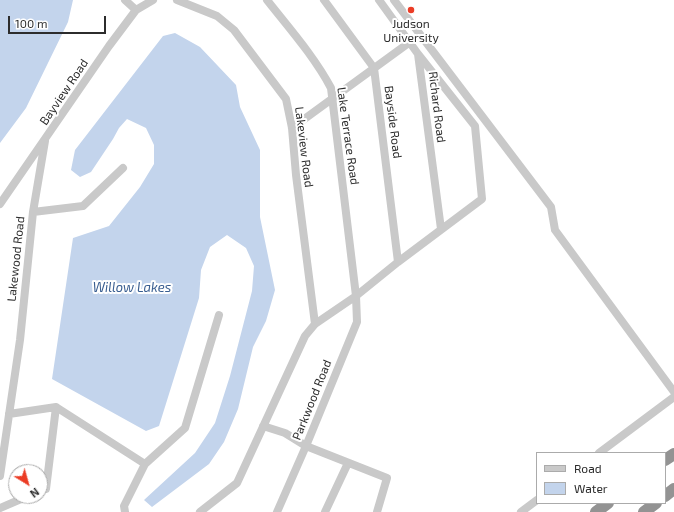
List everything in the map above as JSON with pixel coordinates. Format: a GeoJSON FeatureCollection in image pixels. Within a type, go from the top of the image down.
{"type":"FeatureCollection","features":[{"type":"Feature","properties":{"kind":"highway"},"geometry":{"type":"LineString","coordinates":[[596,512],[607,504]]}},
{"type":"Feature","properties":{"kind":"highway"},"geometry":{"type":"LineString","coordinates":[[644,512],[655,504]]}},
{"type":"Feature","properties":{"kind":"street"},"geometry":{"type":"LineString","coordinates":[[125,0],[136,10]]}},
{"type":"Feature","properties":{"kind":"street","name":"Bayview Road"},"geometry":{"type":"LineString","coordinates":[[0,204],[109,46],[136,10],[153,0]]}},
{"type":"Feature","properties":{"kind":"street","name":"Lakeview Road"},"geometry":{"type":"LineString","coordinates":[[177,0],[217,16],[234,30],[286,100],[292,128],[296,175],[315,324]]}},
{"type":"Feature","properties":{"kind":"street","name":"Lake Terrace Road"},"geometry":{"type":"LineString","coordinates":[[267,0],[325,77],[331,88],[356,296]]}},
{"type":"Feature","properties":{"kind":"street","name":"Bayside Road"},"geometry":{"type":"LineString","coordinates":[[324,0],[374,68],[398,262]]}},
{"type":"Feature","properties":{"kind":"street","name":"Richard Road"},"geometry":{"type":"LineString","coordinates":[[379,0],[418,54],[441,229]]}},
{"type":"Feature","properties":{"kind":"street"},"geometry":{"type":"LineString","coordinates":[[394,0],[551,207],[555,230],[674,392]]}},
{"type":"Feature","properties":{"kind":"street"},"geometry":{"type":"LineString","coordinates":[[292,128],[410,42]]}},
{"type":"Feature","properties":{"kind":"street"},"geometry":{"type":"LineString","coordinates":[[200,512],[237,483],[305,336],[315,324],[356,296],[482,198],[475,126],[418,54]]}},
{"type":"Feature","properties":{"kind":"street","name":"Lakewood Road"},"geometry":{"type":"LineString","coordinates":[[0,476],[3,435],[9,414],[20,340],[33,212],[45,140]]}},
{"type":"Feature","properties":{"kind":"street"},"geometry":{"type":"LineString","coordinates":[[33,212],[84,206],[123,168]]}},
{"type":"Feature","properties":{"kind":"street","name":"Parkwood Road"},"geometry":{"type":"LineString","coordinates":[[277,512],[357,322],[356,296]]}},
{"type":"Feature","properties":{"kind":"street"},"geometry":{"type":"LineString","coordinates":[[125,512],[124,506],[145,464],[185,428],[219,315]]}},
{"type":"Feature","properties":{"kind":"street"},"geometry":{"type":"LineString","coordinates":[[600,452],[674,397]]}},
{"type":"Feature","properties":{"kind":"street"},"geometry":{"type":"LineString","coordinates":[[9,414],[56,407],[145,464]]}},
{"type":"Feature","properties":{"kind":"street"},"geometry":{"type":"LineString","coordinates":[[48,473],[56,407]]}},
{"type":"Feature","properties":{"kind":"street"},"geometry":{"type":"LineString","coordinates":[[263,426],[285,433],[306,446],[387,478],[377,512]]}},
{"type":"Feature","properties":{"kind":"street"},"geometry":{"type":"LineString","coordinates":[[325,512],[348,463]]}},
{"type":"Feature","properties":{"kind":"street"},"geometry":{"type":"LineString","coordinates":[[520,512],[536,501]]}},
{"type":"Feature","properties":{"kind":"street"},"geometry":{"type":"LineString","coordinates":[[0,508],[9,504]]}},
{"type":"Feature","properties":{"kind":"water"},"geometry":{"type":"Polygon","coordinates":[[[0,0],[73,0],[68,22],[26,108],[0,143],[0,0]]]}},
{"type":"Feature","properties":{"kind":"water","name":"Willow Lakes"},"geometry":{"type":"Polygon","coordinates":[[[175,33],[200,47],[236,85],[240,107],[260,150],[260,217],[275,290],[266,321],[253,347],[238,409],[224,442],[209,464],[152,507],[144,500],[195,453],[215,423],[230,376],[252,291],[254,266],[246,248],[227,235],[210,247],[201,270],[199,298],[159,426],[146,431],[52,379],[73,238],[109,226],[140,187],[154,164],[154,145],[146,128],[127,119],[119,128],[91,172],[80,177],[71,170],[75,150],[163,36],[175,33]]]}},
{"type":"Feature","properties":{"kind":"place","name":"Judson University"},"geometry":{"type":"Point","coordinates":[411,10]}}]}
